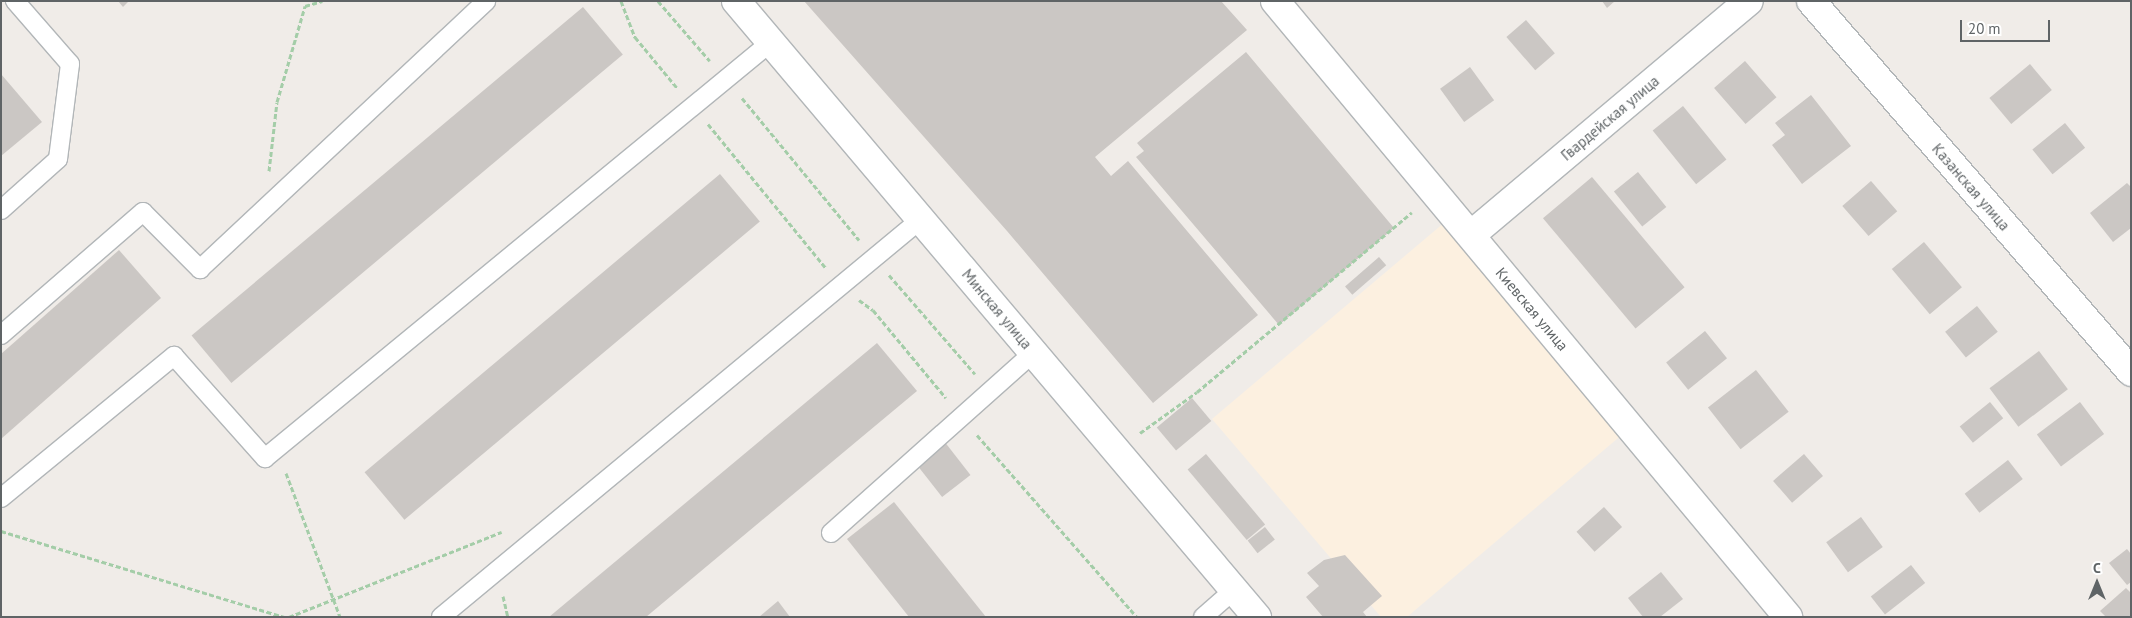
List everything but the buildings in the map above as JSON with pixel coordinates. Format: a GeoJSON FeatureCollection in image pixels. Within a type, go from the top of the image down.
{"type":"FeatureCollection","features":[{"type":"Feature","properties":{"kind":"street","name":"Минская улица"},"geometry":{"type":"LineString","coordinates":[[736,1],[1257,617]]}},
{"type":"Feature","properties":{"kind":"street","name":"Киевская улица"},"geometry":{"type":"LineString","coordinates":[[1275,1],[1471,234],[1788,617]]}},
{"type":"Feature","properties":{"kind":"street","name":"Гвардейская улица"},"geometry":{"type":"LineString","coordinates":[[1471,234],[1749,1]]}},
{"type":"Feature","properties":{"kind":"street","name":"Казанская улица"},"geometry":{"type":"LineString","coordinates":[[1812,1],[2131,372]]}},
{"type":"Feature","properties":{"kind":"lane"},"geometry":{"type":"LineString","coordinates":[[1,210],[58,159],[70,64],[14,1]]}},
{"type":"Feature","properties":{"kind":"lane"},"geometry":{"type":"LineString","coordinates":[[1,335],[143,212],[200,269],[486,1]]}},
{"type":"Feature","properties":{"kind":"lane"},"geometry":{"type":"LineString","coordinates":[[1,498],[174,356],[265,458],[771,42]]}},
{"type":"Feature","properties":{"kind":"lane"},"geometry":{"type":"LineString","coordinates":[[441,617],[921,219]]}},
{"type":"Feature","properties":{"kind":"lane"},"geometry":{"type":"LineString","coordinates":[[831,533],[1034,352]]}},
{"type":"Feature","properties":{"kind":"lane"},"geometry":{"type":"LineString","coordinates":[[1203,617],[1234,590]]}},
{"type":"Feature","properties":{"kind":"path"},"geometry":{"type":"LineString","coordinates":[[264,209],[277,102],[305,6],[322,1]]}},
{"type":"Feature","properties":{"kind":"path"},"geometry":{"type":"LineString","coordinates":[[621,1],[635,38],[841,285],[873,310],[961,417],[1137,617]]}},
{"type":"Feature","properties":{"kind":"path"},"geometry":{"type":"LineString","coordinates":[[658,1],[726,79],[874,259],[990,391]]}},
{"type":"Feature","properties":{"kind":"path"},"geometry":{"type":"LineString","coordinates":[[1116,451],[1197,392],[1436,192]]}},
{"type":"Feature","properties":{"kind":"path"},"geometry":{"type":"LineString","coordinates":[[271,452],[288,477],[340,617]]}},
{"type":"Feature","properties":{"kind":"path"},"geometry":{"type":"LineString","coordinates":[[1,531],[284,617]]}},
{"type":"Feature","properties":{"kind":"path"},"geometry":{"type":"LineString","coordinates":[[289,617],[332,598],[505,532]]}},
{"type":"Feature","properties":{"kind":"shaded area"},"geometry":{"type":"Polygon","coordinates":[[[1445,222],[1624,433],[1407,617],[1381,617],[1212,419],[1445,222]]]}}]}
